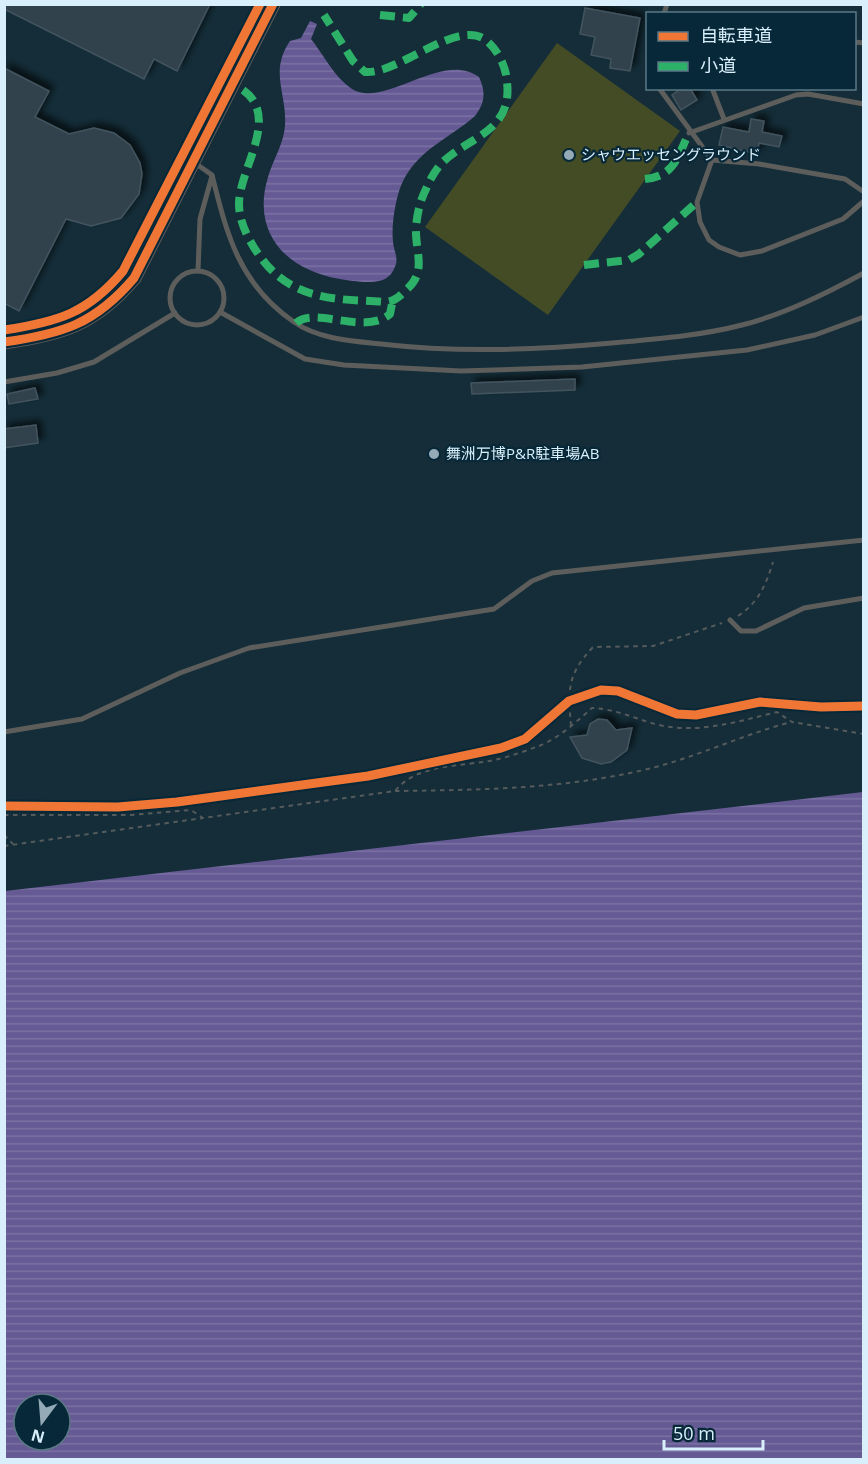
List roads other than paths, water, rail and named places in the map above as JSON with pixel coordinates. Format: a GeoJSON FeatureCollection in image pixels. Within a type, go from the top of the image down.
{"type":"FeatureCollection","features":[{"type":"Feature","properties":{"kind":"street"},"geometry":{"type":"LineString","coordinates":[[4,342],[42,337],[71,329],[107,307],[134,278],[273,4]]}},
{"type":"Feature","properties":{"kind":"lane"},"geometry":{"type":"LineString","coordinates":[[660,90],[689,133],[712,160],[759,164],[845,179],[864,192]]}},
{"type":"Feature","properties":{"kind":"lane"},"geometry":{"type":"LineString","coordinates":[[713,90],[724,119]]}},
{"type":"Feature","properties":{"kind":"lane"},"geometry":{"type":"LineString","coordinates":[[689,133],[796,95],[808,94],[864,104]]}},
{"type":"Feature","properties":{"kind":"lane"},"geometry":{"type":"LineString","coordinates":[[712,160],[697,202],[700,222],[710,240],[719,247],[740,255],[762,251],[843,219],[864,201]]}},
{"type":"Feature","properties":{"kind":"lane"},"geometry":{"type":"LineString","coordinates":[[194,162],[212,175],[229,241],[237,258],[263,295],[296,323],[317,333],[354,341],[464,351],[537,350],[674,339],[743,325],[784,312],[864,273]]}},
{"type":"Feature","properties":{"kind":"lane"},"geometry":{"type":"LineString","coordinates":[[198,271],[200,219],[212,175]]}},
{"type":"Feature","properties":{"kind":"lane"},"geometry":{"type":"LineString","coordinates":[[198,271],[213,276],[219,282],[224,297],[220,312],[214,319],[198,325],[181,320],[175,313],[170,297],[176,282],[182,276],[198,271]]}},
{"type":"Feature","properties":{"kind":"lane"},"geometry":{"type":"LineString","coordinates":[[220,312],[305,359],[355,366],[461,371],[582,367],[747,350],[815,335],[864,317]]}},
{"type":"Feature","properties":{"kind":"lane"},"geometry":{"type":"LineString","coordinates":[[4,382],[57,373],[94,362],[175,313]]}},
{"type":"Feature","properties":{"kind":"lane"},"geometry":{"type":"LineString","coordinates":[[4,732],[82,719],[180,673],[249,648],[494,609],[532,581],[552,573],[864,540]]}},
{"type":"Feature","properties":{"kind":"lane"},"geometry":{"type":"LineString","coordinates":[[730,620],[741,630],[756,631],[804,608],[864,598]]}},
{"type":"Feature","properties":{"kind":"place","name":"シャウエッセングラウンド"},"geometry":{"type":"Point","coordinates":[569,155]}},
{"type":"Feature","properties":{"kind":"place","name":"舞洲万博P&R駐車場AB"},"geometry":{"type":"Point","coordinates":[434,454]}}]}
